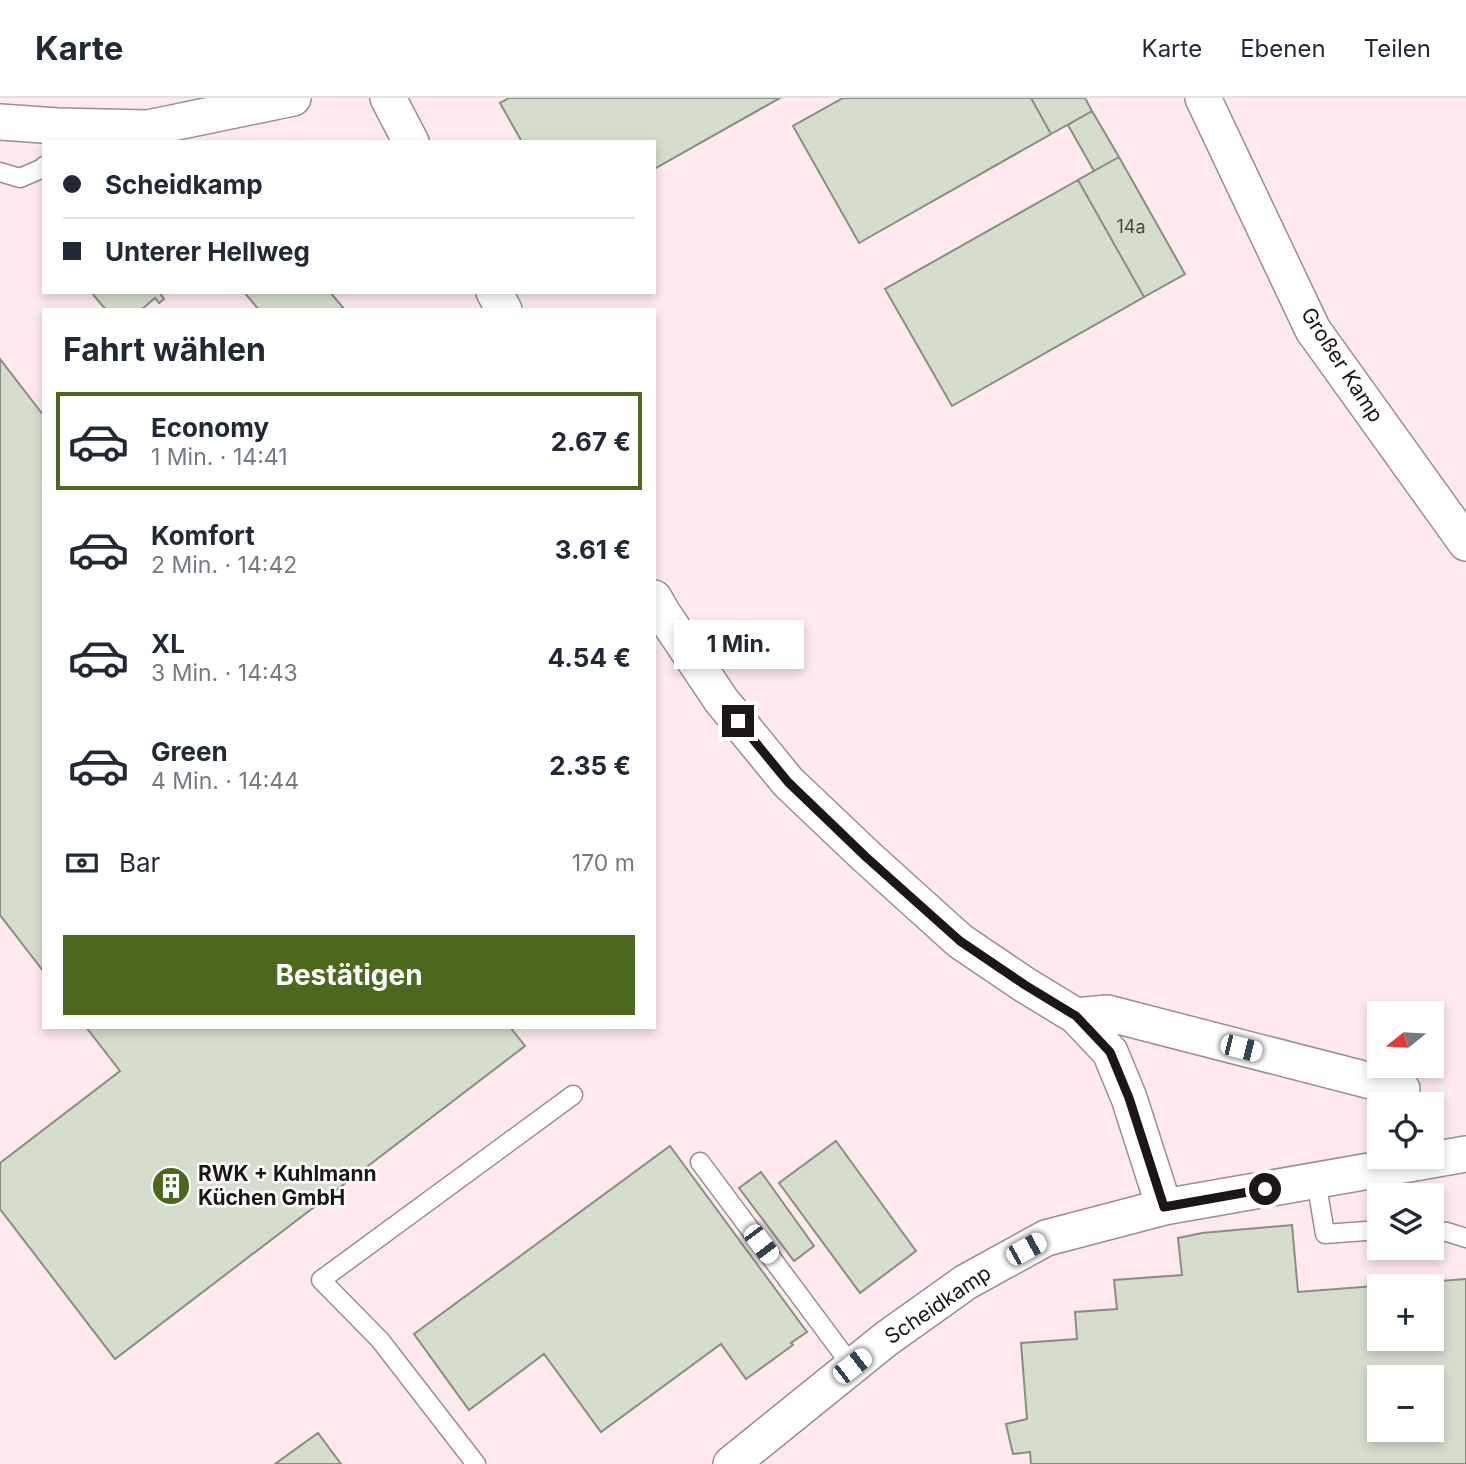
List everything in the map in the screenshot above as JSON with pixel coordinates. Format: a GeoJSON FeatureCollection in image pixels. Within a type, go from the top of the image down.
{"type":"FeatureCollection","features":[{"type":"Feature","properties":{"kind":"street"},"geometry":{"type":"LineString","coordinates":[[0,122],[55,134],[148,128],[293,98]]}},
{"type":"Feature","properties":{"kind":"street"},"geometry":{"type":"LineString","coordinates":[[388,98],[410,140]]}},
{"type":"Feature","properties":{"kind":"street","name":"Großer Kamp"},"geometry":{"type":"LineString","coordinates":[[1203,98],[1313,330],[1466,543]]}},
{"type":"Feature","properties":{"kind":"street"},"geometry":{"type":"LineString","coordinates":[[656,602],[721,700],[788,782],[866,857],[960,941],[1076,1016],[1110,1052],[1129,1098],[1164,1207]]}},
{"type":"Feature","properties":{"kind":"street"},"geometry":{"type":"LineString","coordinates":[[1076,1016],[1107,1013],[1402,1089]]}},
{"type":"Feature","properties":{"kind":"street","name":"Scheidkamp"},"geometry":{"type":"LineString","coordinates":[[732,1464],[886,1339],[967,1282],[1046,1238],[1164,1207],[1466,1154]]}},
{"type":"Feature","properties":{"kind":"lane"},"geometry":{"type":"LineString","coordinates":[[0,172],[20,178],[42,168]]}},
{"type":"Feature","properties":{"kind":"lane"},"geometry":{"type":"LineString","coordinates":[[476,1464],[380,1340],[321,1280],[573,1095]]}},
{"type":"Feature","properties":{"kind":"lane"},"geometry":{"type":"LineString","coordinates":[[700,1162],[852,1366]]}},
{"type":"Feature","properties":{"kind":"lane"},"geometry":{"type":"LineString","coordinates":[[1316,1180],[1325,1234],[1367,1231]]}},
{"type":"Feature","properties":{"kind":"lane"},"geometry":{"type":"LineString","coordinates":[[1444,1232],[1466,1238]]}},
{"type":"Feature","properties":{"kind":"building"},"geometry":{"type":"Polygon","coordinates":[[[509,98],[780,98],[656,168],[656,140],[521,140],[500,103],[509,98]]]}},
{"type":"Feature","properties":{"kind":"building"},"geometry":{"type":"Polygon","coordinates":[[[843,98],[1031,98],[1051,134],[859,243],[793,126],[843,98]]]}},
{"type":"Feature","properties":{"kind":"building"},"geometry":{"type":"Polygon","coordinates":[[[1031,98],[1085,98],[1092,111],[1051,134],[1031,98]]]}},
{"type":"Feature","properties":{"kind":"building"},"geometry":{"type":"Polygon","coordinates":[[[1092,111],[1119,157],[1094,171],[1068,125],[1092,111]]]}},
{"type":"Feature","properties":{"kind":"building"},"geometry":{"type":"Polygon","coordinates":[[[1119,157],[1185,274],[1144,297],[1078,180],[1119,157]]]}},
{"type":"Feature","properties":{"kind":"building"},"geometry":{"type":"Polygon","coordinates":[[[1078,180],[1144,297],[952,406],[885,289],[1078,180]]]}},
{"type":"Feature","properties":{"kind":"building"},"geometry":{"type":"Polygon","coordinates":[[[93,294],[160,294],[164,299],[159,303],[155,298],[143,308],[104,308],[93,294]]]}},
{"type":"Feature","properties":{"kind":"building"},"geometry":{"type":"Polygon","coordinates":[[[246,294],[332,294],[343,308],[257,308],[246,294]]]}},
{"type":"Feature","properties":{"kind":"building"},"geometry":{"type":"Polygon","coordinates":[[[0,359],[42,413],[42,969],[0,915],[0,359]]]}},
{"type":"Feature","properties":{"kind":"building","name":"RWK + Kuhlmann Küchen GmbH"},"geometry":{"type":"Polygon","coordinates":[[[88,1029],[512,1029],[525,1046],[115,1359],[0,1209],[0,1163],[120,1071],[88,1029]]]}},
{"type":"Feature","properties":{"kind":"building"},"geometry":{"type":"Polygon","coordinates":[[[836,1141],[916,1251],[860,1293],[779,1183],[836,1141]]]}},
{"type":"Feature","properties":{"kind":"building"},"geometry":{"type":"Polygon","coordinates":[[[670,1146],[807,1332],[746,1379],[721,1344],[601,1432],[544,1354],[469,1410],[414,1334],[670,1146]]]}},
{"type":"Feature","properties":{"kind":"building"},"geometry":{"type":"Polygon","coordinates":[[[761,1172],[814,1246],[794,1261],[739,1188],[761,1172]]]}},
{"type":"Feature","properties":{"kind":"building"},"geometry":{"type":"Polygon","coordinates":[[[1292,1225],[1298,1292],[1367,1287],[1367,1351],[1444,1351],[1444,1281],[1466,1279],[1466,1464],[1031,1464],[1030,1452],[1013,1454],[1006,1424],[1027,1419],[1021,1343],[1077,1339],[1075,1312],[1117,1309],[1114,1280],[1182,1275],[1178,1238],[1202,1233],[1292,1225]]]}},
{"type":"Feature","properties":{"kind":"building"},"geometry":{"type":"Polygon","coordinates":[[[318,1433],[341,1464],[275,1464],[318,1433]]]}},
{"type":"Feature","properties":{"kind":"place","name":"RWK + Kuhlmann Küchen GmbH"},"geometry":{"type":"Point","coordinates":[171,1186]}},
{"type":"Feature","properties":{"kind":"route"},"geometry":{"type":"LineString","coordinates":[[738,721],[788,782],[866,857],[960,941],[1076,1016],[1110,1052],[1129,1098],[1164,1207],[1265,1189]]}}]}
